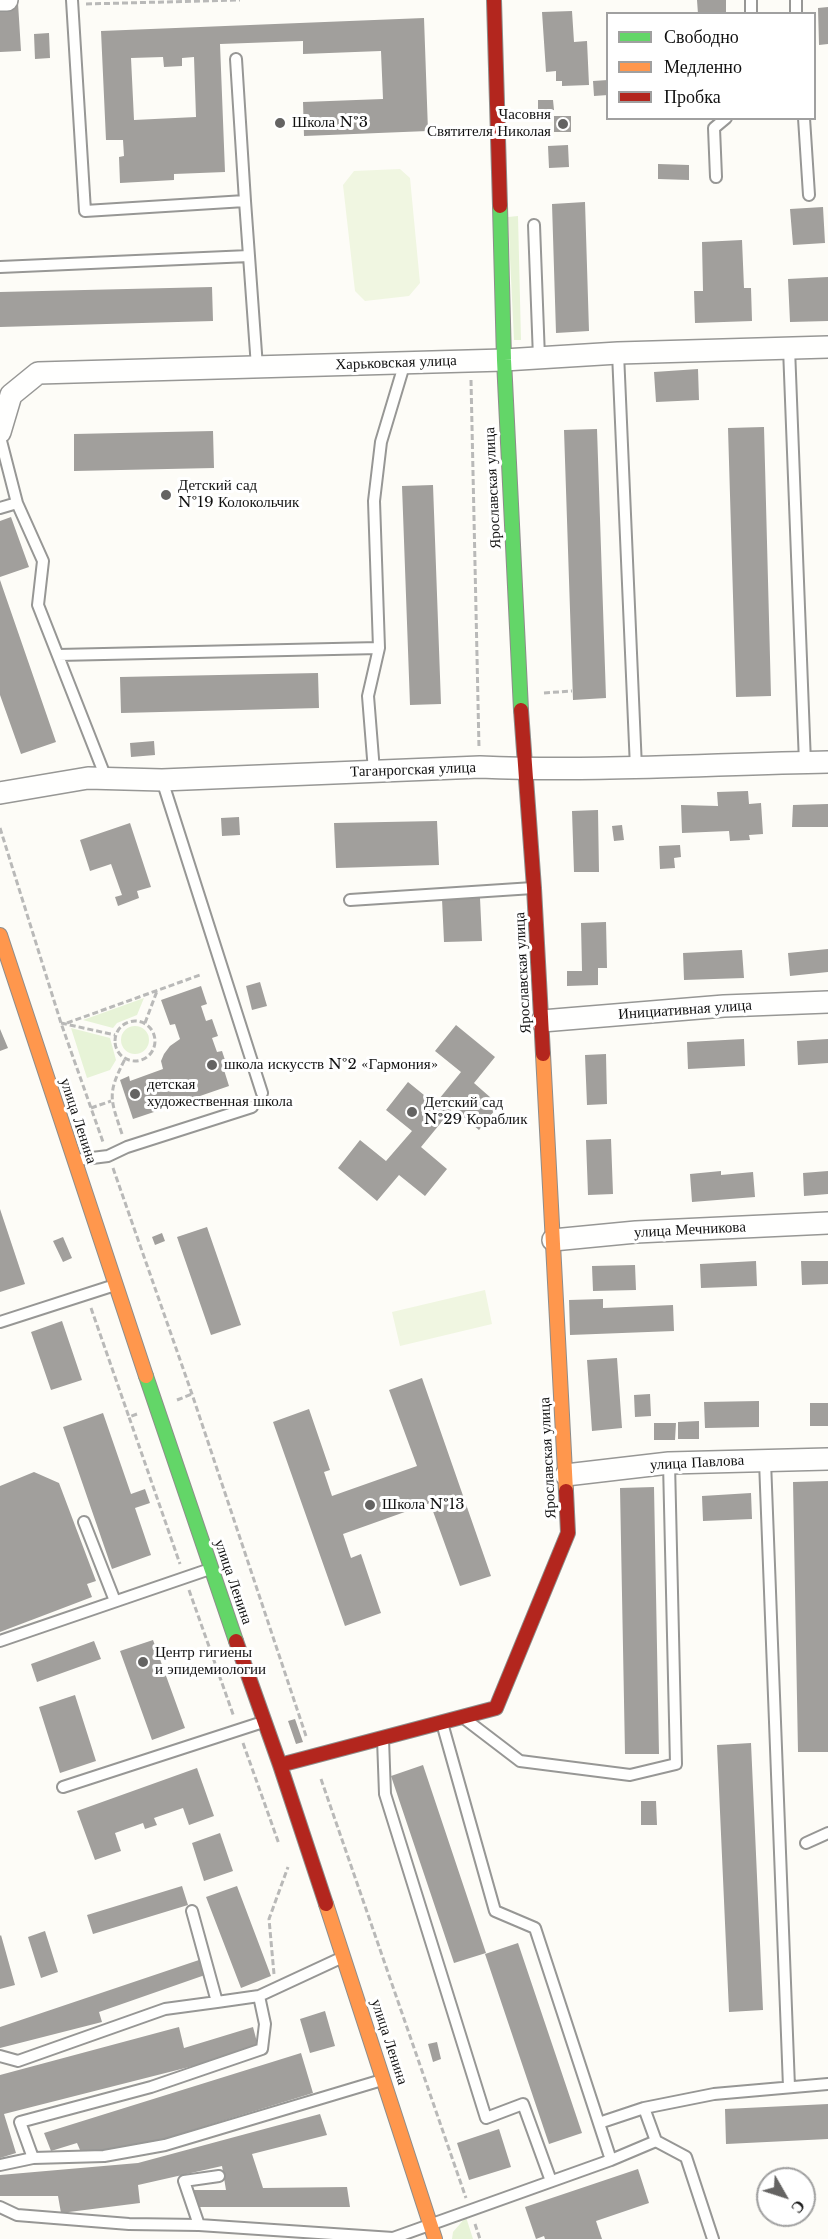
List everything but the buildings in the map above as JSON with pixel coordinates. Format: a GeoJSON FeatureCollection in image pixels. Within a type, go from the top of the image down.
{"type":"FeatureCollection","features":[{"type":"Feature","properties":{"kind":"street"},"geometry":{"type":"LineString","coordinates":[[0,0],[7,0]]}},
{"type":"Feature","properties":{"kind":"street","name":"Ярославская улица"},"geometry":{"type":"LineString","coordinates":[[280,1765],[496,1708],[568,1533],[542,1021],[524,769],[504,360],[494,0]]}},
{"type":"Feature","properties":{"kind":"street","name":"Харьковская улица"},"geometry":{"type":"LineString","coordinates":[[0,432],[11,395],[38,373],[504,360],[618,353],[828,347]]}},
{"type":"Feature","properties":{"kind":"street","name":"Таганрогская улица"},"geometry":{"type":"LineString","coordinates":[[0,793],[88,778],[162,780],[480,767],[636,768],[828,762]]}},
{"type":"Feature","properties":{"kind":"street","name":"улица Ленина"},"geometry":{"type":"LineString","coordinates":[[0,935],[210,1568],[280,1765],[435,2239]]}},
{"type":"Feature","properties":{"kind":"street","name":"Инициативная улица"},"geometry":{"type":"LineString","coordinates":[[542,1021],[724,1006],[828,1002]]}},
{"type":"Feature","properties":{"kind":"street","name":"улица Мечникова"},"geometry":{"type":"LineString","coordinates":[[553,1240],[636,1232],[828,1223]]}},
{"type":"Feature","properties":{"kind":"street","name":"улица Павлова"},"geometry":{"type":"LineString","coordinates":[[566,1474],[669,1463],[828,1459]]}},
{"type":"Feature","properties":{"kind":"lane"},"geometry":{"type":"LineString","coordinates":[[73,2],[85,211],[245,201]]}},
{"type":"Feature","properties":{"kind":"lane"},"geometry":{"type":"LineString","coordinates":[[236,59],[257,367]]}},
{"type":"Feature","properties":{"kind":"lane"},"geometry":{"type":"LineString","coordinates":[[716,177],[714,128],[724,120]]}},
{"type":"Feature","properties":{"kind":"lane"},"geometry":{"type":"LineString","coordinates":[[804,120],[809,195]]}},
{"type":"Feature","properties":{"kind":"lane"},"geometry":{"type":"LineString","coordinates":[[534,225],[539,358]]}},
{"type":"Feature","properties":{"kind":"lane"},"geometry":{"type":"LineString","coordinates":[[0,267],[249,256]]}},
{"type":"Feature","properties":{"kind":"lane"},"geometry":{"type":"LineString","coordinates":[[789,348],[805,762]]}},
{"type":"Feature","properties":{"kind":"lane"},"geometry":{"type":"LineString","coordinates":[[618,353],[636,768]]}},
{"type":"Feature","properties":{"kind":"lane"},"geometry":{"type":"LineString","coordinates":[[374,771],[368,696],[379,648],[374,501],[381,442],[405,362]]}},
{"type":"Feature","properties":{"kind":"lane"},"geometry":{"type":"LineString","coordinates":[[0,437],[17,503],[43,561],[38,605],[106,778]]}},
{"type":"Feature","properties":{"kind":"lane"},"geometry":{"type":"LineString","coordinates":[[0,508],[17,503]]}},
{"type":"Feature","properties":{"kind":"lane"},"geometry":{"type":"LineString","coordinates":[[58,655],[379,648]]}},
{"type":"Feature","properties":{"kind":"lane"},"geometry":{"type":"LineString","coordinates":[[162,780],[262,1093]]}},
{"type":"Feature","properties":{"kind":"lane"},"geometry":{"type":"LineString","coordinates":[[350,900],[534,888]]}},
{"type":"Feature","properties":{"kind":"lane"},"geometry":{"type":"LineString","coordinates":[[73,1160],[108,1156],[127,1147],[252,1107]]}},
{"type":"Feature","properties":{"kind":"lane"},"geometry":{"type":"LineString","coordinates":[[0,1323],[115,1285]]}},
{"type":"Feature","properties":{"kind":"lane"},"geometry":{"type":"LineString","coordinates":[[765,1461],[789,2087]]}},
{"type":"Feature","properties":{"kind":"lane"},"geometry":{"type":"LineString","coordinates":[[461,1716],[520,1761],[630,1775],[676,1764],[669,1463]]}},
{"type":"Feature","properties":{"kind":"lane"},"geometry":{"type":"LineString","coordinates":[[84,1522],[115,1601]]}},
{"type":"Feature","properties":{"kind":"lane"},"geometry":{"type":"LineString","coordinates":[[0,1641],[210,1568]]}},
{"type":"Feature","properties":{"kind":"lane"},"geometry":{"type":"LineString","coordinates":[[63,1787],[265,1721]]}},
{"type":"Feature","properties":{"kind":"lane"},"geometry":{"type":"LineString","coordinates":[[442,1722],[495,1911],[535,1928],[611,2160]]}},
{"type":"Feature","properties":{"kind":"lane"},"geometry":{"type":"LineString","coordinates":[[382,1738],[385,1794],[486,2118],[523,2104],[551,2181]]}},
{"type":"Feature","properties":{"kind":"lane"},"geometry":{"type":"LineString","coordinates":[[806,1843],[828,1833]]}},
{"type":"Feature","properties":{"kind":"lane"},"geometry":{"type":"LineString","coordinates":[[192,1911],[217,2002]]}},
{"type":"Feature","properties":{"kind":"lane"},"geometry":{"type":"LineString","coordinates":[[0,2056],[18,2061],[165,2009],[259,1996],[344,1957]]}},
{"type":"Feature","properties":{"kind":"lane"},"geometry":{"type":"LineString","coordinates":[[33,2158],[20,2122],[151,2087],[262,2049],[265,2024],[259,1996]]}},
{"type":"Feature","properties":{"kind":"lane"},"geometry":{"type":"LineString","coordinates":[[0,2165],[33,2158],[104,2157],[165,2145],[384,2080]]}},
{"type":"Feature","properties":{"kind":"lane"},"geometry":{"type":"LineString","coordinates":[[599,2123],[644,2108],[714,2094],[828,2084]]}},
{"type":"Feature","properties":{"kind":"lane"},"geometry":{"type":"LineString","coordinates":[[644,2108],[656,2141],[686,2157],[713,2239]]}},
{"type":"Feature","properties":{"kind":"lane"},"geometry":{"type":"LineString","coordinates":[[0,2207],[17,2215],[129,2224],[199,2224],[393,2238],[611,2160],[656,2141]]}},
{"type":"Feature","properties":{"kind":"lane"},"geometry":{"type":"LineString","coordinates":[[199,2224],[183,2181],[219,2176]]}},
{"type":"Feature","properties":{"kind":"path"},"geometry":{"type":"LineString","coordinates":[[73,2],[240,0]]}},
{"type":"Feature","properties":{"kind":"path"},"geometry":{"type":"LineString","coordinates":[[470,360],[480,767]]}},
{"type":"Feature","properties":{"kind":"path"},"geometry":{"type":"LineString","coordinates":[[560,692],[572,691]]}},
{"type":"Feature","properties":{"kind":"path"},"geometry":{"type":"LineString","coordinates":[[0,828],[61,1023],[195,1403],[313,1756],[480,2239]]}},
{"type":"Feature","properties":{"kind":"path"},"geometry":{"type":"LineString","coordinates":[[68,1023],[200,975]]}},
{"type":"Feature","properties":{"kind":"path"},"geometry":{"type":"LineString","coordinates":[[145,1023],[157,990]]}},
{"type":"Feature","properties":{"kind":"path"},"geometry":{"type":"LineString","coordinates":[[136,1020],[145,1023],[152,1029],[155,1037],[150,1054],[134,1061],[125,1059],[118,1053],[114,1044],[119,1027],[127,1021],[136,1020]]}},
{"type":"Feature","properties":{"kind":"path"},"geometry":{"type":"LineString","coordinates":[[61,1023],[115,1035]]}},
{"type":"Feature","properties":{"kind":"path"},"geometry":{"type":"LineString","coordinates":[[125,1059],[115,1080],[111,1101],[127,1147]]}},
{"type":"Feature","properties":{"kind":"path"},"geometry":{"type":"LineString","coordinates":[[91,1108],[111,1101]]}},
{"type":"Feature","properties":{"kind":"path"},"geometry":{"type":"LineString","coordinates":[[86,1294],[129,1417]]}},
{"type":"Feature","properties":{"kind":"path"},"geometry":{"type":"LineString","coordinates":[[238,1730],[280,1846]]}},
{"type":"Feature","properties":{"kind":"path"},"geometry":{"type":"LineString","coordinates":[[274,1989],[269,1918],[288,1867],[284,1857]]}},
{"type":"Feature","properties":{"kind":"green space"},"geometry":{"type":"Polygon","coordinates":[[[400,169],[410,178],[420,283],[409,296],[365,301],[355,291],[343,185],[354,171],[400,169]]]}},
{"type":"Feature","properties":{"kind":"green space"},"geometry":{"type":"Polygon","coordinates":[[[518,216],[521,340],[514,340],[508,217],[518,216]]]}},
{"type":"Feature","properties":{"kind":"green space"},"geometry":{"type":"Polygon","coordinates":[[[144,998],[137,1015],[117,1023],[113,1028],[83,1020],[144,998]]]}},
{"type":"Feature","properties":{"kind":"green space"},"geometry":{"type":"Polygon","coordinates":[[[135,1026],[145,1030],[149,1040],[145,1050],[135,1054],[125,1050],[121,1040],[125,1030],[135,1026]]]}},
{"type":"Feature","properties":{"kind":"green space"},"geometry":{"type":"Polygon","coordinates":[[[71,1028],[110,1038],[116,1060],[110,1070],[87,1078],[71,1028]]]}},
{"type":"Feature","properties":{"kind":"green space"},"geometry":{"type":"Polygon","coordinates":[[[485,1290],[492,1324],[400,1346],[392,1312],[485,1290]]]}},
{"type":"Feature","properties":{"kind":"green space"},"geometry":{"type":"Polygon","coordinates":[[[466,2217],[473,2239],[452,2239],[453,2232],[466,2217]]]}},
{"type":"Feature","properties":{"kind":"traffic: fast"},"geometry":{"type":"LineString","coordinates":[[500,206],[504,360],[521,710]]}},
{"type":"Feature","properties":{"kind":"traffic: fast"},"geometry":{"type":"LineString","coordinates":[[146,1376],[236,1641]]}},
{"type":"Feature","properties":{"kind":"traffic: slow"},"geometry":{"type":"LineString","coordinates":[[0,935],[146,1376]]}},
{"type":"Feature","properties":{"kind":"traffic: slow"},"geometry":{"type":"LineString","coordinates":[[543,1054],[566,1491]]}},
{"type":"Feature","properties":{"kind":"traffic: slow"},"geometry":{"type":"LineString","coordinates":[[326,1904],[435,2239]]}},
{"type":"Feature","properties":{"kind":"traffic: jam"},"geometry":{"type":"LineString","coordinates":[[494,0],[500,206]]}},
{"type":"Feature","properties":{"kind":"traffic: jam"},"geometry":{"type":"LineString","coordinates":[[521,710],[543,1054]]}},
{"type":"Feature","properties":{"kind":"traffic: jam"},"geometry":{"type":"LineString","coordinates":[[280,1765],[496,1708],[568,1533],[566,1491]]}},
{"type":"Feature","properties":{"kind":"traffic: jam"},"geometry":{"type":"LineString","coordinates":[[236,1641],[326,1904]]}},
{"type":"Feature","properties":{"kind":"place","name":"Школа №3"},"geometry":{"type":"Point","coordinates":[280,123]}},
{"type":"Feature","properties":{"kind":"place","name":"Часовня Святителя Николая"},"geometry":{"type":"Point","coordinates":[563,124]}},
{"type":"Feature","properties":{"kind":"place","name":"Детский сад №19 Колокольчик"},"geometry":{"type":"Point","coordinates":[166,495]}},
{"type":"Feature","properties":{"kind":"place","name":"школа искусств №2 «Гармония»"},"geometry":{"type":"Point","coordinates":[212,1065]}},
{"type":"Feature","properties":{"kind":"place","name":"детская художественная школа"},"geometry":{"type":"Point","coordinates":[135,1094]}},
{"type":"Feature","properties":{"kind":"place","name":"Детский сад №29 Кораблик"},"geometry":{"type":"Point","coordinates":[412,1112]}},
{"type":"Feature","properties":{"kind":"place","name":"Школа №13"},"geometry":{"type":"Point","coordinates":[370,1505]}},
{"type":"Feature","properties":{"kind":"place","name":"Центр гигиены и эпидемиологии"},"geometry":{"type":"Point","coordinates":[143,1662]}}]}
